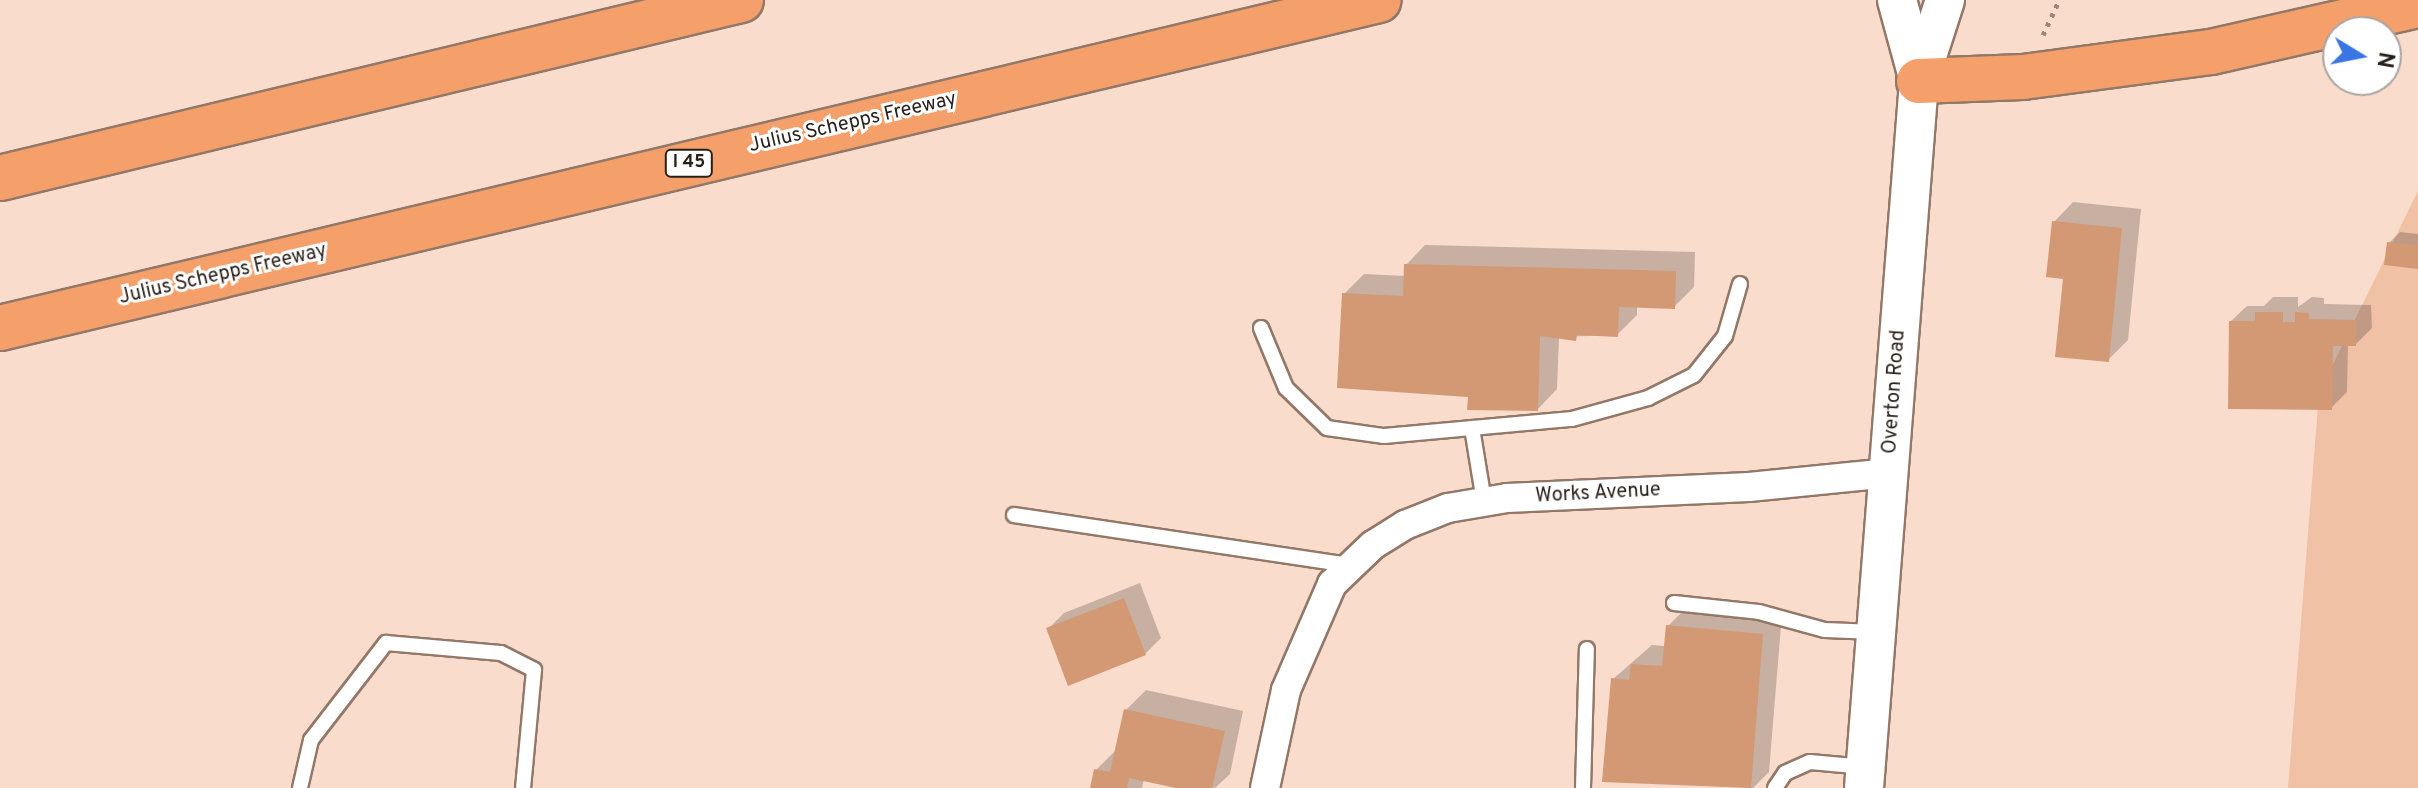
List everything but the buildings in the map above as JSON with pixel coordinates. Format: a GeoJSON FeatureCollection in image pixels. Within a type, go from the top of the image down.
{"type":"FeatureCollection","features":[{"type":"Feature","properties":{"kind":"highway"},"geometry":{"type":"LineString","coordinates":[[0,178],[741,0]]}},
{"type":"Feature","properties":{"kind":"highway","name":"Julius Schepps Freeway"},"geometry":{"type":"LineString","coordinates":[[0,328],[1379,0]]}},
{"type":"Feature","properties":{"kind":"highway"},"geometry":{"type":"LineString","coordinates":[[1919,81],[2023,77],[2211,52],[2418,5]]}},
{"type":"Feature","properties":{"kind":"main road"},"geometry":{"type":"LineString","coordinates":[[1897,0],[1919,81]]}},
{"type":"Feature","properties":{"kind":"main road","name":"Overton Road"},"geometry":{"type":"LineString","coordinates":[[1865,778],[1919,81],[1945,0]]}},
{"type":"Feature","properties":{"kind":"street","name":"Works Avenue"},"geometry":{"type":"LineString","coordinates":[[1342,575],[1405,525],[1484,501],[1749,487],[1889,473]]}},
{"type":"Feature","properties":{"kind":"street"},"geometry":{"type":"LineString","coordinates":[[1265,788],[1286,690],[1342,575]]}},
{"type":"Feature","properties":{"kind":"lane"},"geometry":{"type":"LineString","coordinates":[[1261,328],[1286,388],[1327,428],[1384,436],[1572,419],[1648,398],[1694,375],[1725,336],[1740,284]]}},
{"type":"Feature","properties":{"kind":"lane"},"geometry":{"type":"LineString","coordinates":[[1472,428],[1484,501]]}},
{"type":"Feature","properties":{"kind":"lane"},"geometry":{"type":"LineString","coordinates":[[1014,515],[1342,575]]}},
{"type":"Feature","properties":{"kind":"lane"},"geometry":{"type":"LineString","coordinates":[[1674,603],[1759,612],[1825,630],[1876,632]]}},
{"type":"Feature","properties":{"kind":"lane"},"geometry":{"type":"LineString","coordinates":[[300,788],[311,740],[386,643],[501,653],[534,670],[523,788]]}},
{"type":"Feature","properties":{"kind":"lane"},"geometry":{"type":"LineString","coordinates":[[1583,788],[1587,649]]}},
{"type":"Feature","properties":{"kind":"lane"},"geometry":{"type":"LineString","coordinates":[[1775,788],[1785,773],[1810,762],[1865,778]]}},
{"type":"Feature","properties":{"kind":"shaded area"},"geometry":{"type":"Polygon","coordinates":[[[2418,191],[2418,788],[2288,788],[2319,393],[2418,191]]]}}]}
